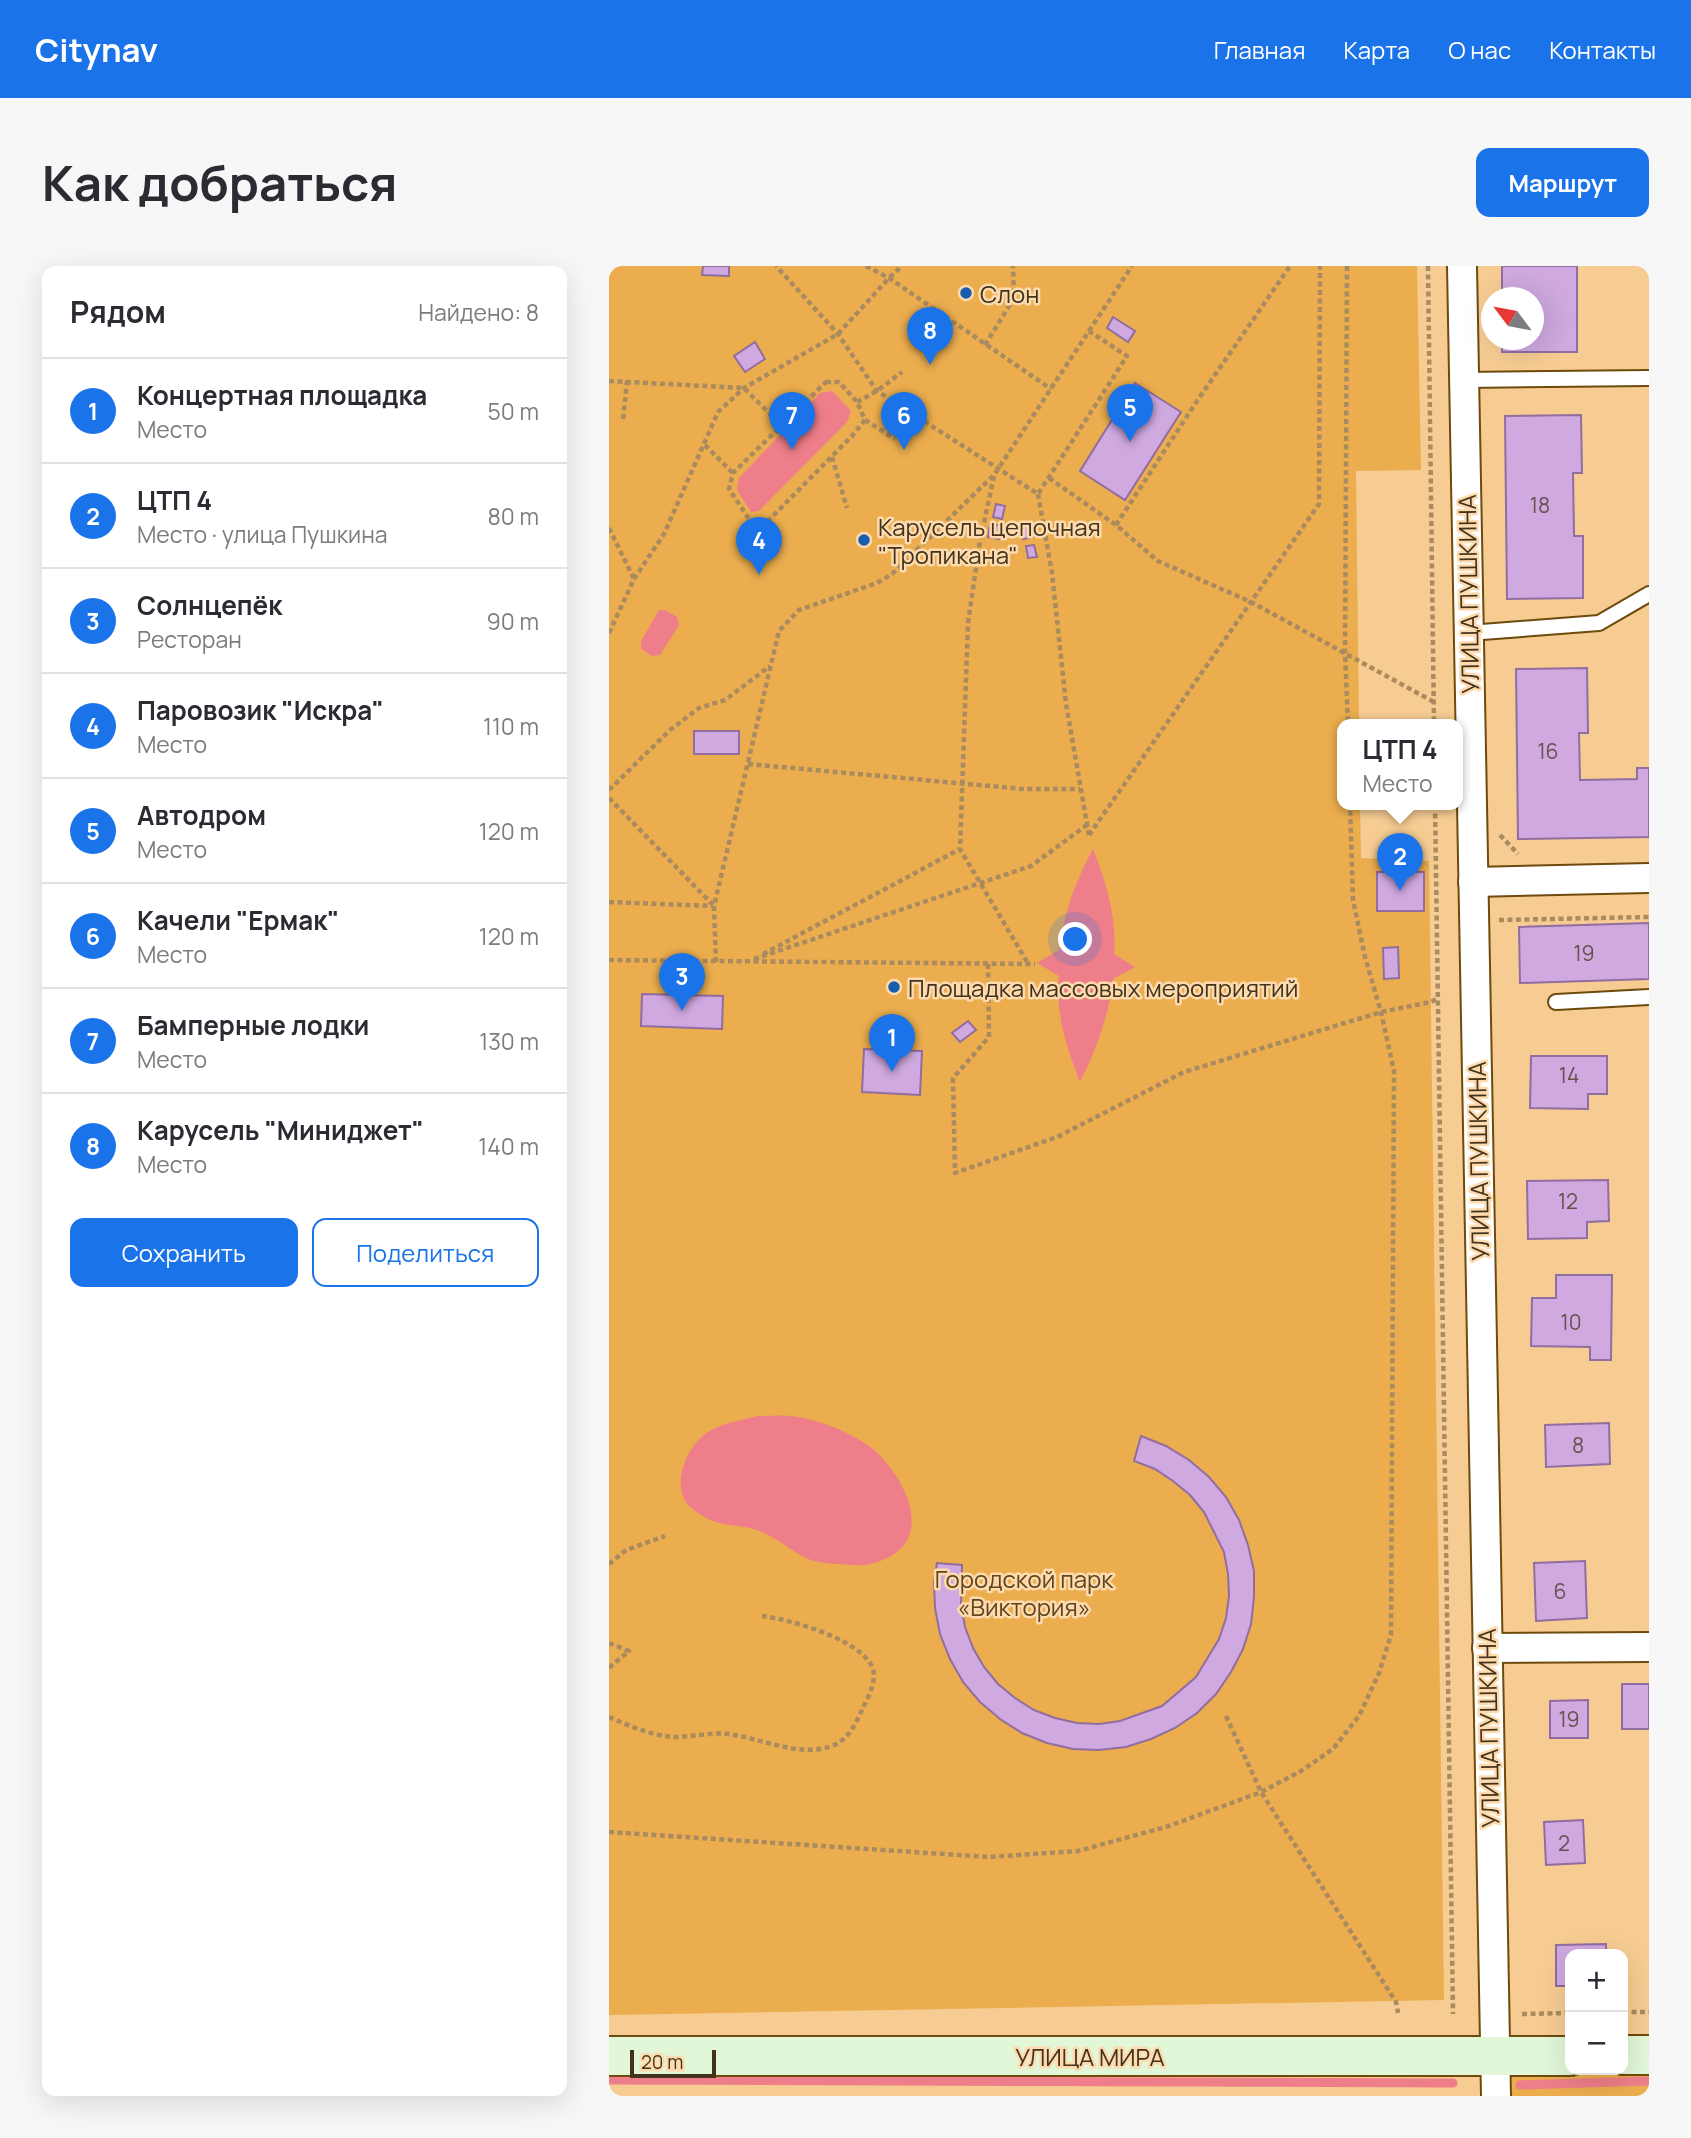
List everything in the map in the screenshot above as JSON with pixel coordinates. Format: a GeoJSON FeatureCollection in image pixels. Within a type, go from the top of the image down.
{"type":"FeatureCollection","features":[{"type":"Feature","properties":{"kind":"main road"},"geometry":{"type":"LineString","coordinates":[[1628,2055],[1649,2055]]}},
{"type":"Feature","properties":{"kind":"main road","name":"УЛИЦА МИРА"},"geometry":{"type":"LineString","coordinates":[[609,2056],[1565,2056]]}},
{"type":"Feature","properties":{"kind":"street","name":"УЛИЦА ПУШКИНА"},"geometry":{"type":"LineString","coordinates":[[1462,266],[1496,2096]]}},
{"type":"Feature","properties":{"kind":"street"},"geometry":{"type":"LineString","coordinates":[[1473,882],[1649,878]]}},
{"type":"Feature","properties":{"kind":"street"},"geometry":{"type":"LineString","coordinates":[[1487,1648],[1649,1647]]}},
{"type":"Feature","properties":{"kind":"lane"},"geometry":{"type":"LineString","coordinates":[[1464,380],[1649,378]]}},
{"type":"Feature","properties":{"kind":"lane"},"geometry":{"type":"LineString","coordinates":[[1469,633],[1599,623],[1649,594]]}},
{"type":"Feature","properties":{"kind":"lane"},"geometry":{"type":"LineString","coordinates":[[1556,1002],[1649,997]]}},
{"type":"Feature","properties":{"kind":"path"},"geometry":{"type":"LineString","coordinates":[[776,266],[838,334],[877,391],[1038,495]]}},
{"type":"Feature","properties":{"kind":"path"},"geometry":{"type":"LineString","coordinates":[[866,266],[889,278],[1051,389]]}},
{"type":"Feature","properties":{"kind":"path"},"geometry":{"type":"LineString","coordinates":[[609,633],[634,579],[664,534],[718,412],[744,388],[838,334],[902,266]]}},
{"type":"Feature","properties":{"kind":"path"},"geometry":{"type":"LineString","coordinates":[[985,345],[1014,298],[1013,266]]}},
{"type":"Feature","properties":{"kind":"path"},"geometry":{"type":"LineString","coordinates":[[716,962],[714,906],[779,631],[799,610],[877,583],[892,574],[994,475],[1132,266]]}},
{"type":"Feature","properties":{"kind":"path"},"geometry":{"type":"LineString","coordinates":[[1116,525],[1290,266]]}},
{"type":"Feature","properties":{"kind":"path"},"geometry":{"type":"LineString","coordinates":[[1089,331],[1127,356],[1038,495],[1052,573],[1066,704],[1089,835],[1319,504],[1320,266]]}},
{"type":"Feature","properties":{"kind":"path"},"geometry":{"type":"LineString","coordinates":[[1346,266],[1347,719]]}},
{"type":"Feature","properties":{"kind":"path"},"geometry":{"type":"LineString","coordinates":[[1428,266],[1434,719]]}},
{"type":"Feature","properties":{"kind":"path"},"geometry":{"type":"LineString","coordinates":[[857,402],[902,372]]}},
{"type":"Feature","properties":{"kind":"path"},"geometry":{"type":"LineString","coordinates":[[623,419],[627,380]]}},
{"type":"Feature","properties":{"kind":"path"},"geometry":{"type":"LineString","coordinates":[[609,381],[744,388],[781,425]]}},
{"type":"Feature","properties":{"kind":"path"},"geometry":{"type":"LineString","coordinates":[[757,556],[751,522],[729,489],[733,473],[826,382],[839,382],[857,402],[865,420],[895,439]]}},
{"type":"Feature","properties":{"kind":"path"},"geometry":{"type":"LineString","coordinates":[[751,522],[769,520],[865,420]]}},
{"type":"Feature","properties":{"kind":"path"},"geometry":{"type":"LineString","coordinates":[[705,444],[733,473]]}},
{"type":"Feature","properties":{"kind":"path"},"geometry":{"type":"LineString","coordinates":[[832,456],[847,508]]}},
{"type":"Feature","properties":{"kind":"path"},"geometry":{"type":"LineString","coordinates":[[994,475],[980,541],[968,623],[960,849],[1028,964]]}},
{"type":"Feature","properties":{"kind":"path"},"geometry":{"type":"LineString","coordinates":[[1049,478],[1116,525],[1158,561],[1251,602],[1434,702]]}},
{"type":"Feature","properties":{"kind":"path"},"geometry":{"type":"LineString","coordinates":[[609,528],[634,579]]}},
{"type":"Feature","properties":{"kind":"path"},"geometry":{"type":"LineString","coordinates":[[609,790],[689,715],[699,708],[725,700],[771,666]]}},
{"type":"Feature","properties":{"kind":"path"},"geometry":{"type":"LineString","coordinates":[[748,764],[1023,789],[1080,789]]}},
{"type":"Feature","properties":{"kind":"path"},"geometry":{"type":"LineString","coordinates":[[609,798],[714,906]]}},
{"type":"Feature","properties":{"kind":"path"},"geometry":{"type":"LineString","coordinates":[[609,1832],[989,1857],[1078,1851],[1169,1826],[1261,1791],[1301,1771],[1333,1749],[1359,1717],[1379,1673],[1391,1635],[1394,1071],[1353,900],[1350,810]]}},
{"type":"Feature","properties":{"kind":"path"},"geometry":{"type":"LineString","coordinates":[[1436,810],[1453,2014]]}},
{"type":"Feature","properties":{"kind":"path"},"geometry":{"type":"LineString","coordinates":[[1500,822],[1500,835],[1543,880]]}},
{"type":"Feature","properties":{"kind":"path"},"geometry":{"type":"LineString","coordinates":[[750,961],[1031,866],[1087,825]]}},
{"type":"Feature","properties":{"kind":"path"},"geometry":{"type":"LineString","coordinates":[[750,961],[960,849]]}},
{"type":"Feature","properties":{"kind":"path"},"geometry":{"type":"LineString","coordinates":[[609,902],[714,906]]}},
{"type":"Feature","properties":{"kind":"path"},"geometry":{"type":"LineString","coordinates":[[1474,920],[1649,917]]}},
{"type":"Feature","properties":{"kind":"path"},"geometry":{"type":"LineString","coordinates":[[609,960],[1035,964]]}},
{"type":"Feature","properties":{"kind":"path"},"geometry":{"type":"LineString","coordinates":[[988,964],[989,1037],[953,1078],[955,1173],[1057,1137],[1184,1073],[1381,1012],[1431,1002],[1438,998]]}},
{"type":"Feature","properties":{"kind":"path"},"geometry":{"type":"LineString","coordinates":[[609,1564],[626,1550],[665,1536]]}},
{"type":"Feature","properties":{"kind":"path"},"geometry":{"type":"LineString","coordinates":[[609,1717],[654,1734],[676,1737],[727,1734],[767,1744],[800,1748],[822,1749],[835,1745],[847,1737],[872,1688],[874,1673],[867,1658],[852,1646],[817,1630],[762,1616]]}},
{"type":"Feature","properties":{"kind":"path"},"geometry":{"type":"LineString","coordinates":[[609,1643],[629,1651],[609,1668]]}},
{"type":"Feature","properties":{"kind":"path"},"geometry":{"type":"LineString","coordinates":[[1226,1716],[1261,1791],[1396,2002],[1398,2013]]}},
{"type":"Feature","properties":{"kind":"path"},"geometry":{"type":"LineString","coordinates":[[1628,2012],[1649,2012]]}},
{"type":"Feature","properties":{"kind":"path"},"geometry":{"type":"LineString","coordinates":[[1521,2014],[1565,2013]]}},
{"type":"Feature","properties":{"kind":"green space","name":"Городской парк «Виктория»"},"geometry":{"type":"Polygon","coordinates":[[[609,266],[1417,266],[1421,470],[1356,471],[1359,719],[1337,719],[1337,810],[1360,810],[1361,858],[1429,861],[1444,2000],[609,2015],[609,266]]]}},
{"type":"Feature","properties":{"kind":"green space"},"geometry":{"type":"Polygon","coordinates":[[[1649,2074],[1649,2096],[1512,2096],[1511,2076],[1649,2074]]]}},
{"type":"Feature","properties":{"kind":"shaded area"},"geometry":{"type":"Polygon","coordinates":[[[832,391],[851,411],[847,422],[759,511],[751,512],[737,490],[739,478],[820,393],[832,391]]]}},
{"type":"Feature","properties":{"kind":"shaded area"},"geometry":{"type":"Polygon","coordinates":[[[659,610],[665,610],[677,617],[679,625],[660,655],[652,656],[641,649],[641,641],[659,610]]]}},
{"type":"Feature","properties":{"kind":"shaded area"},"geometry":{"type":"Polygon","coordinates":[[[1093,849],[1109,900],[1114,927],[1114,954],[1135,967],[1113,979],[1101,1032],[1080,1082],[1063,1030],[1059,976],[1037,963],[1059,950],[1071,898],[1093,849]]]}},
{"type":"Feature","properties":{"kind":"shaded area"},"geometry":{"type":"Polygon","coordinates":[[[758,1416],[786,1416],[823,1423],[873,1449],[894,1472],[909,1502],[912,1517],[910,1532],[904,1545],[891,1556],[869,1564],[819,1562],[802,1556],[762,1532],[715,1522],[690,1506],[682,1493],[681,1484],[684,1464],[694,1445],[714,1429],[758,1416]]]}},
{"type":"Feature","properties":{"kind":"building"},"geometry":{"type":"Polygon","coordinates":[[[703,266],[729,266],[729,276],[702,275],[703,266]]]}},
{"type":"Feature","properties":{"kind":"building"},"geometry":{"type":"Polygon","coordinates":[[[1502,266],[1577,266],[1577,352],[1502,352],[1544,350],[1544,287],[1502,287],[1502,266]]]}},
{"type":"Feature","properties":{"kind":"building"},"geometry":{"type":"Polygon","coordinates":[[[1113,317],[1135,331],[1128,342],[1107,328],[1113,317]]]}},
{"type":"Feature","properties":{"kind":"building"},"geometry":{"type":"Polygon","coordinates":[[[755,342],[765,359],[745,372],[734,356],[755,342]]]}},
{"type":"Feature","properties":{"kind":"building"},"geometry":{"type":"Polygon","coordinates":[[[1135,383],[1181,412],[1125,500],[1080,471],[1135,383]]]}},
{"type":"Feature","properties":{"kind":"building"},"geometry":{"type":"Polygon","coordinates":[[[1581,415],[1582,473],[1573,473],[1574,536],[1583,536],[1583,598],[1507,599],[1505,416],[1581,415]]]}},
{"type":"Feature","properties":{"kind":"building"},"geometry":{"type":"Polygon","coordinates":[[[996,504],[1005,506],[1002,519],[993,517],[996,504]]]}},
{"type":"Feature","properties":{"kind":"building"},"geometry":{"type":"Polygon","coordinates":[[[990,524],[1002,526],[999,539],[988,537],[990,524]]]}},
{"type":"Feature","properties":{"kind":"building"},"geometry":{"type":"Polygon","coordinates":[[[1031,524],[1033,537],[1023,539],[1021,526],[1031,524]]]}},
{"type":"Feature","properties":{"kind":"building"},"geometry":{"type":"Polygon","coordinates":[[[1034,545],[1037,557],[1028,558],[1026,546],[1034,545]]]}},
{"type":"Feature","properties":{"kind":"building"},"geometry":{"type":"Polygon","coordinates":[[[1587,668],[1588,733],[1579,733],[1580,780],[1637,779],[1637,768],[1649,768],[1649,837],[1518,839],[1516,669],[1587,668]]]}},
{"type":"Feature","properties":{"kind":"building"},"geometry":{"type":"Polygon","coordinates":[[[694,731],[739,731],[739,754],[694,754],[694,731]]]}},
{"type":"Feature","properties":{"kind":"building"},"geometry":{"type":"Polygon","coordinates":[[[1377,872],[1424,872],[1424,911],[1377,911],[1377,872]]]}},
{"type":"Feature","properties":{"kind":"building"},"geometry":{"type":"Polygon","coordinates":[[[1649,923],[1649,979],[1520,983],[1519,927],[1649,923]]]}},
{"type":"Feature","properties":{"kind":"building"},"geometry":{"type":"Polygon","coordinates":[[[1398,947],[1399,978],[1384,979],[1383,948],[1398,947]]]}},
{"type":"Feature","properties":{"kind":"building"},"geometry":{"type":"Polygon","coordinates":[[[642,994],[723,996],[722,1029],[641,1026],[642,994]]]}},
{"type":"Feature","properties":{"kind":"building"},"geometry":{"type":"Polygon","coordinates":[[[968,1021],[976,1030],[960,1042],[952,1033],[968,1021]]]}},
{"type":"Feature","properties":{"kind":"building"},"geometry":{"type":"Polygon","coordinates":[[[864,1049],[922,1051],[920,1095],[862,1092],[864,1049]]]}},
{"type":"Feature","properties":{"kind":"building"},"geometry":{"type":"Polygon","coordinates":[[[1531,1056],[1607,1056],[1607,1094],[1588,1094],[1588,1109],[1530,1108],[1531,1056]]]}},
{"type":"Feature","properties":{"kind":"building"},"geometry":{"type":"Polygon","coordinates":[[[1608,1180],[1609,1221],[1587,1222],[1587,1238],[1528,1239],[1527,1181],[1608,1180]]]}},
{"type":"Feature","properties":{"kind":"building"},"geometry":{"type":"Polygon","coordinates":[[[1556,1275],[1612,1275],[1611,1360],[1590,1360],[1590,1347],[1531,1346],[1532,1298],[1556,1298],[1556,1275]]]}},
{"type":"Feature","properties":{"kind":"building"},"geometry":{"type":"Polygon","coordinates":[[[1609,1423],[1610,1464],[1546,1467],[1545,1425],[1609,1423]]]}},
{"type":"Feature","properties":{"kind":"building"},"geometry":{"type":"Polygon","coordinates":[[[1141,1436],[1166,1446],[1189,1460],[1209,1477],[1226,1497],[1239,1520],[1254,1571],[1251,1624],[1243,1649],[1216,1694],[1197,1713],[1175,1728],[1126,1747],[1073,1749],[1047,1743],[1022,1733],[1000,1719],[980,1702],[963,1682],[940,1634],[935,1608],[934,1582],[937,1563],[962,1565],[961,1605],[973,1648],[998,1684],[1015,1698],[1034,1710],[1077,1723],[1120,1721],[1162,1706],[1196,1677],[1219,1639],[1226,1618],[1228,1574],[1224,1552],[1204,1512],[1190,1495],[1155,1469],[1134,1461],[1141,1436]]]}},
{"type":"Feature","properties":{"kind":"building"},"geometry":{"type":"Polygon","coordinates":[[[1585,1561],[1587,1618],[1536,1621],[1534,1563],[1585,1561]]]}},
{"type":"Feature","properties":{"kind":"building"},"geometry":{"type":"Polygon","coordinates":[[[1622,1684],[1649,1684],[1649,1729],[1622,1729],[1622,1684]]]}},
{"type":"Feature","properties":{"kind":"building"},"geometry":{"type":"Polygon","coordinates":[[[1588,1700],[1588,1738],[1550,1738],[1550,1701],[1588,1700]]]}},
{"type":"Feature","properties":{"kind":"building"},"geometry":{"type":"Polygon","coordinates":[[[1583,1820],[1585,1863],[1546,1865],[1544,1822],[1583,1820]]]}},
{"type":"Feature","properties":{"kind":"building"},"geometry":{"type":"Polygon","coordinates":[[[1606,1944],[1606,1949],[1565,1949],[1565,1986],[1556,1986],[1556,1945],[1606,1944]]]}},
{"type":"Feature","properties":{"kind":"waterway"},"geometry":{"type":"LineString","coordinates":[[609,2080],[1453,2083]]}},
{"type":"Feature","properties":{"kind":"waterway"},"geometry":{"type":"LineString","coordinates":[[1520,2085],[1649,2081]]}},
{"type":"Feature","properties":{"kind":"place","name":"Слон"},"geometry":{"type":"Point","coordinates":[966,293]}},
{"type":"Feature","properties":{"kind":"place","name":"Карусель \"Миниджет\""},"geometry":{"type":"Point","coordinates":[930,365]}},
{"type":"Feature","properties":{"kind":"place","name":"Автодром"},"geometry":{"type":"Point","coordinates":[1130,442]}},
{"type":"Feature","properties":{"kind":"place","name":"Бамперные лодки"},"geometry":{"type":"Point","coordinates":[792,450]}},
{"type":"Feature","properties":{"kind":"place","name":"Качели \"Ермак\""},"geometry":{"type":"Point","coordinates":[904,450]}},
{"type":"Feature","properties":{"kind":"place","name":"Карусель цепочная \"Тропикана\""},"geometry":{"type":"Point","coordinates":[864,540]}},
{"type":"Feature","properties":{"kind":"place","name":"Паровозик \"Искра\""},"geometry":{"type":"Point","coordinates":[759,575]}},
{"type":"Feature","properties":{"kind":"place","name":"ЦТП 4"},"geometry":{"type":"Point","coordinates":[1400,891]}},
{"type":"Feature","properties":{"kind":"place","name":"Площадка массовых мероприятий"},"geometry":{"type":"Point","coordinates":[894,987]}},
{"type":"Feature","properties":{"kind":"place","name":"Солнцепёк"},"geometry":{"type":"Point","coordinates":[682,1011]}},
{"type":"Feature","properties":{"kind":"place","name":"Концертная площадка"},"geometry":{"type":"Point","coordinates":[892,1072]}}]}
